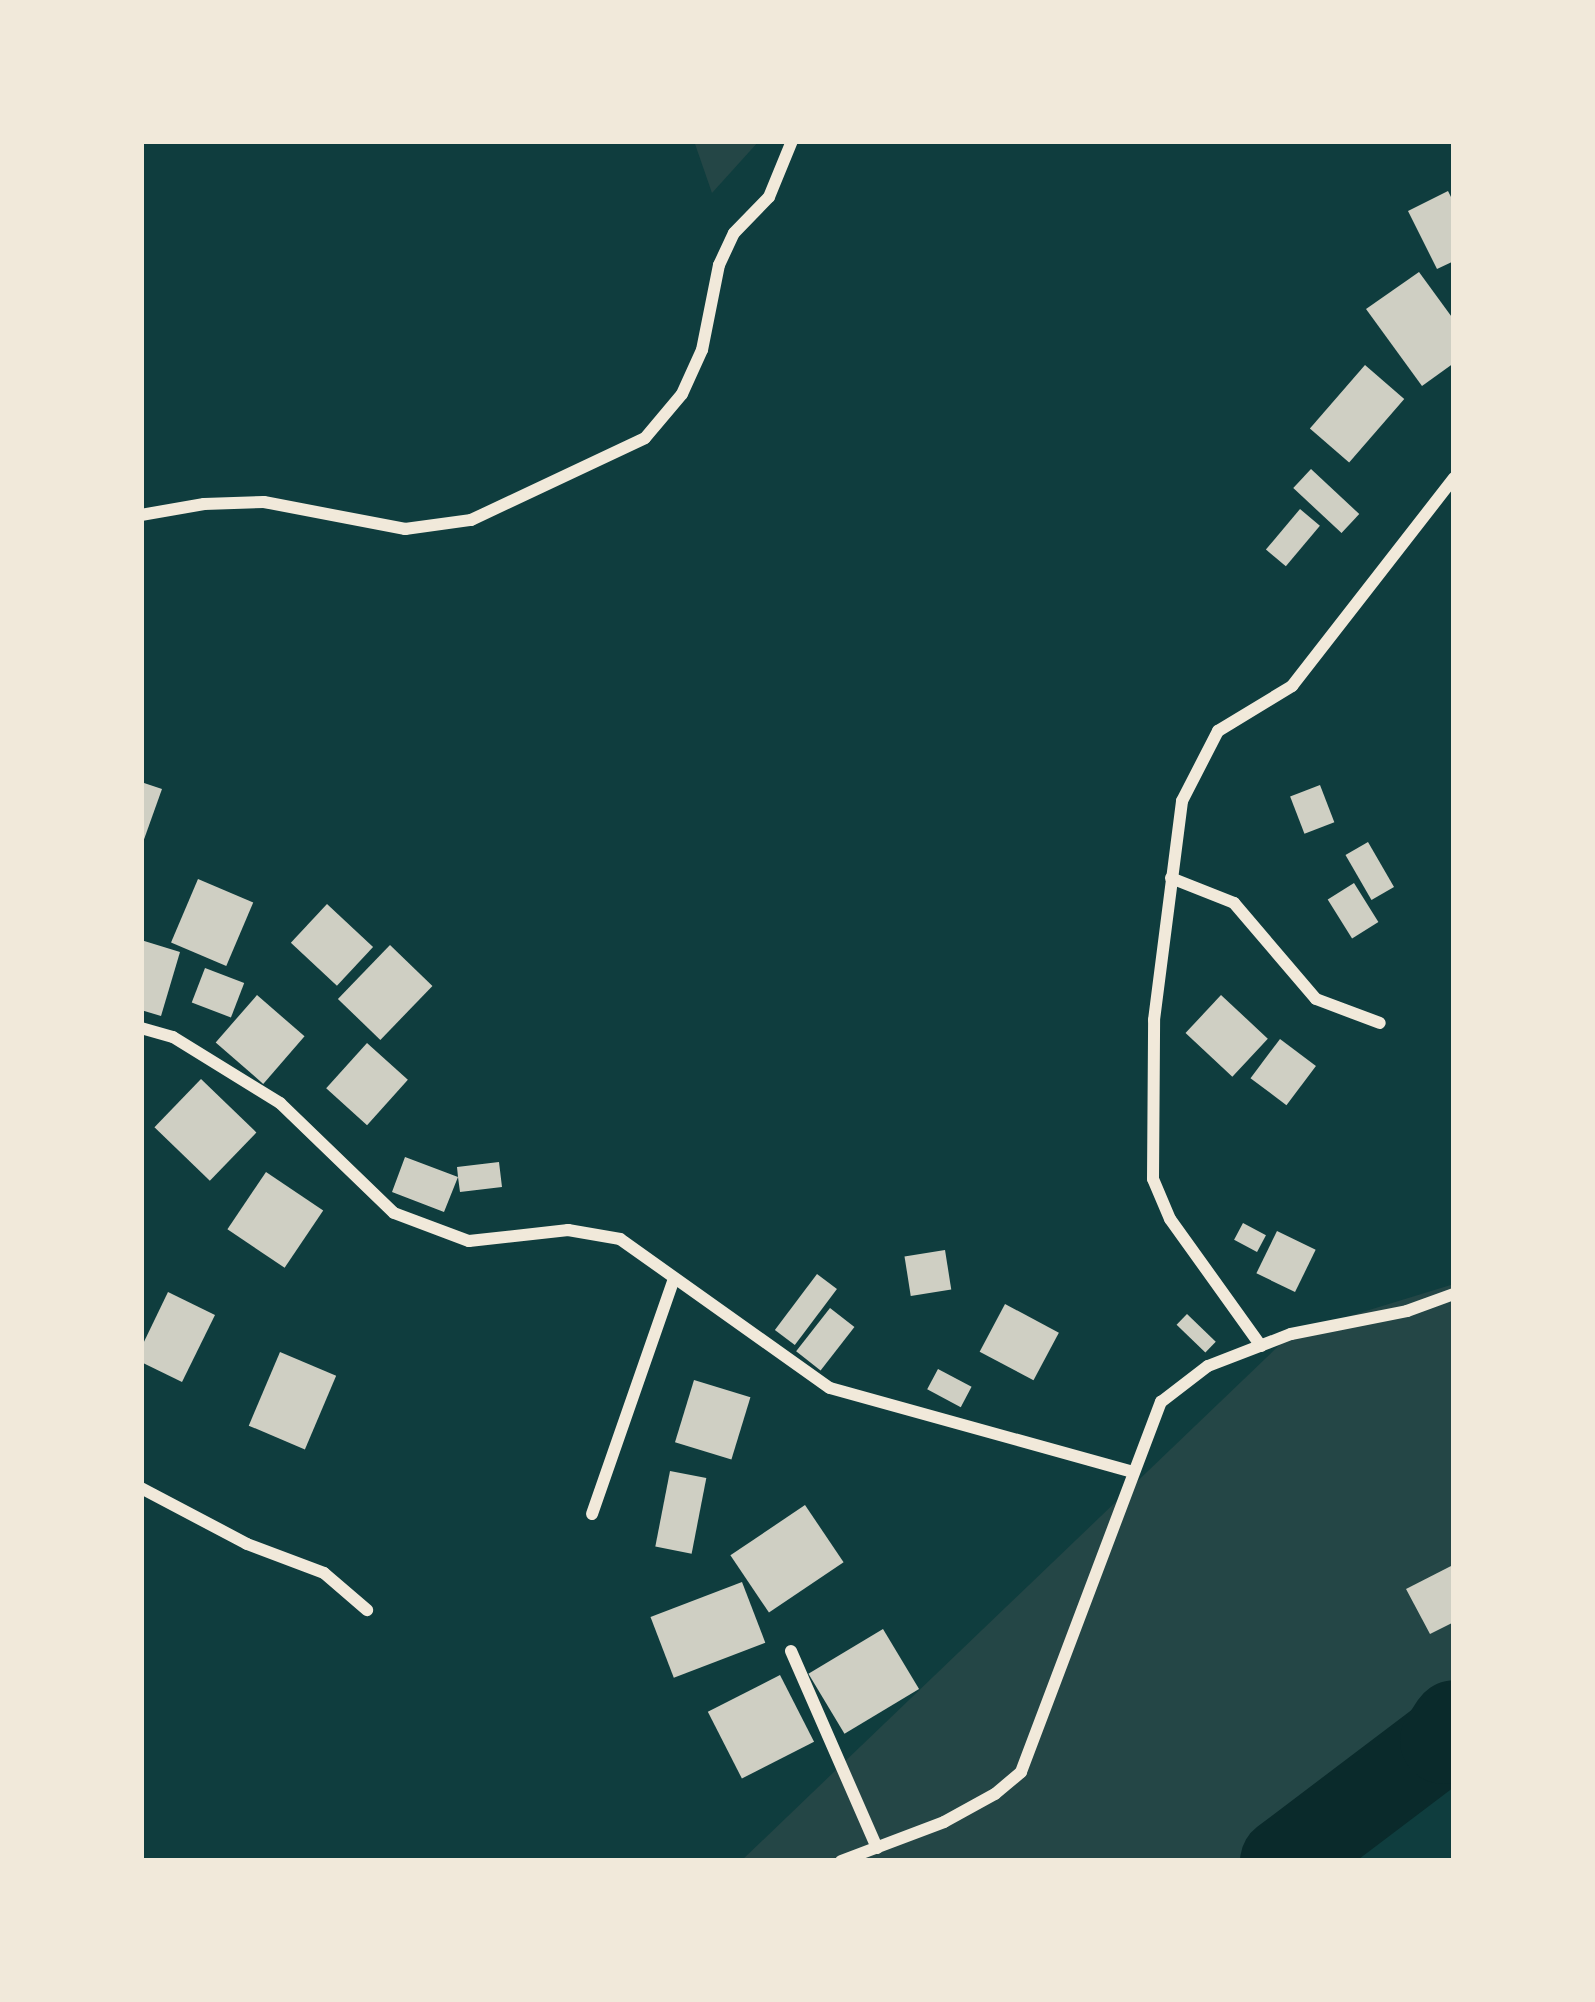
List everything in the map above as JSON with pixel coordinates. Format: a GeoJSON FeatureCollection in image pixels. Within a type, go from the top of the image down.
{"type":"FeatureCollection","features":[{"type":"Feature","properties":{"kind":"street"},"geometry":{"type":"LineString","coordinates":[[141,515],[204,504],[264,502],[405,530],[471,520],[644,438],[682,394],[702,350],[718,266],[734,233],[769,197],[792,141]]}},
{"type":"Feature","properties":{"kind":"street"},"geometry":{"type":"LineString","coordinates":[[1261,1346],[1170,1219],[1154,1179],[1154,1020],[1182,801],[1218,731],[1292,686],[1356,611],[1454,478]]}},
{"type":"Feature","properties":{"kind":"street"},"geometry":{"type":"LineString","coordinates":[[1172,878],[1234,903],[1316,999],[1380,1023]]}},
{"type":"Feature","properties":{"kind":"street"},"geometry":{"type":"LineString","coordinates":[[141,1028],[173,1037],[280,1103],[394,1213],[469,1241],[568,1230],[620,1239],[674,1282],[830,1388],[1132,1472]]}},
{"type":"Feature","properties":{"kind":"street"},"geometry":{"type":"LineString","coordinates":[[592,1514],[674,1282]]}},
{"type":"Feature","properties":{"kind":"street"},"geometry":{"type":"LineString","coordinates":[[842,1861],[944,1822],[995,1794],[1021,1772],[1062,1674],[1161,1402],[1208,1366],[1261,1346],[1454,1294]]}},
{"type":"Feature","properties":{"kind":"street"},"geometry":{"type":"LineString","coordinates":[[141,1488],[248,1544],[324,1573],[367,1610]]}},
{"type":"Feature","properties":{"kind":"street"},"geometry":{"type":"LineString","coordinates":[[791,1651],[877,1848]]}},
{"type":"Feature","properties":{"kind":"shaded area"},"geometry":{"type":"Polygon","coordinates":[[[694,141],[759,141],[712,193],[694,141]]]}},
{"type":"Feature","properties":{"kind":"shaded area"},"geometry":{"type":"Polygon","coordinates":[[[1454,1284],[1454,1681],[1337,1861],[741,1861],[1291,1334],[1454,1284]]]}},
{"type":"Feature","properties":{"kind":"building"},"geometry":{"type":"Polygon","coordinates":[[[1448,191],[1454,203],[1454,261],[1437,269],[1408,211],[1448,191]]]}},
{"type":"Feature","properties":{"kind":"building"},"geometry":{"type":"Polygon","coordinates":[[[1419,272],[1454,320],[1454,363],[1422,386],[1366,309],[1419,272]]]}},
{"type":"Feature","properties":{"kind":"building"},"geometry":{"type":"Polygon","coordinates":[[[1365,365],[1404,399],[1349,463],[1310,428],[1365,365]]]}},
{"type":"Feature","properties":{"kind":"building"},"geometry":{"type":"Polygon","coordinates":[[[1311,469],[1359,514],[1342,533],[1293,488],[1311,469]]]}},
{"type":"Feature","properties":{"kind":"building"},"geometry":{"type":"Polygon","coordinates":[[[1300,509],[1320,526],[1286,566],[1266,550],[1300,509]]]}},
{"type":"Feature","properties":{"kind":"building"},"geometry":{"type":"Polygon","coordinates":[[[141,782],[162,789],[142,845],[141,845],[141,782]]]}},
{"type":"Feature","properties":{"kind":"building"},"geometry":{"type":"Polygon","coordinates":[[[1320,785],[1334,822],[1304,834],[1290,796],[1320,785]]]}},
{"type":"Feature","properties":{"kind":"building"},"geometry":{"type":"Polygon","coordinates":[[[1368,842],[1394,887],[1371,900],[1345,855],[1368,842]]]}},
{"type":"Feature","properties":{"kind":"building"},"geometry":{"type":"Polygon","coordinates":[[[198,879],[253,902],[226,966],[171,943],[198,879]]]}},
{"type":"Feature","properties":{"kind":"building"},"geometry":{"type":"Polygon","coordinates":[[[1354,883],[1378,922],[1352,938],[1328,899],[1354,883]]]}},
{"type":"Feature","properties":{"kind":"building"},"geometry":{"type":"Polygon","coordinates":[[[327,904],[373,947],[337,986],[291,943],[327,904]]]}},
{"type":"Feature","properties":{"kind":"building"},"geometry":{"type":"Polygon","coordinates":[[[141,940],[180,952],[161,1016],[141,1010],[141,940]]]}},
{"type":"Feature","properties":{"kind":"building"},"geometry":{"type":"Polygon","coordinates":[[[390,945],[432,986],[380,1040],[338,999],[390,945]]]}},
{"type":"Feature","properties":{"kind":"building"},"geometry":{"type":"Polygon","coordinates":[[[205,968],[244,983],[231,1018],[192,1003],[205,968]]]}},
{"type":"Feature","properties":{"kind":"building"},"geometry":{"type":"Polygon","coordinates":[[[257,995],[305,1036],[263,1084],[216,1043],[257,995]]]}},
{"type":"Feature","properties":{"kind":"building"},"geometry":{"type":"Polygon","coordinates":[[[1221,995],[1268,1039],[1232,1077],[1186,1033],[1221,995]]]}},
{"type":"Feature","properties":{"kind":"building"},"geometry":{"type":"Polygon","coordinates":[[[1280,1039],[1316,1066],[1286,1105],[1251,1078],[1280,1039]]]}},
{"type":"Feature","properties":{"kind":"building"},"geometry":{"type":"Polygon","coordinates":[[[367,1043],[408,1080],[367,1125],[326,1088],[367,1043]]]}},
{"type":"Feature","properties":{"kind":"building"},"geometry":{"type":"Polygon","coordinates":[[[201,1079],[256,1132],[210,1181],[154,1127],[201,1079]]]}},
{"type":"Feature","properties":{"kind":"building"},"geometry":{"type":"Polygon","coordinates":[[[405,1157],[458,1177],[444,1212],[392,1192],[405,1157]]]}},
{"type":"Feature","properties":{"kind":"building"},"geometry":{"type":"Polygon","coordinates":[[[499,1162],[502,1187],[460,1192],[457,1167],[499,1162]]]}},
{"type":"Feature","properties":{"kind":"building"},"geometry":{"type":"Polygon","coordinates":[[[266,1172],[323,1211],[285,1268],[227,1229],[266,1172]]]}},
{"type":"Feature","properties":{"kind":"building"},"geometry":{"type":"Polygon","coordinates":[[[1243,1223],[1266,1235],[1257,1252],[1234,1240],[1243,1223]]]}},
{"type":"Feature","properties":{"kind":"building"},"geometry":{"type":"Polygon","coordinates":[[[1277,1231],[1316,1250],[1295,1292],[1256,1273],[1277,1231]]]}},
{"type":"Feature","properties":{"kind":"building"},"geometry":{"type":"Polygon","coordinates":[[[945,1250],[951,1290],[911,1296],[905,1256],[945,1250]]]}},
{"type":"Feature","properties":{"kind":"building"},"geometry":{"type":"Polygon","coordinates":[[[817,1274],[837,1289],[795,1345],[775,1330],[817,1274]]]}},
{"type":"Feature","properties":{"kind":"building"},"geometry":{"type":"Polygon","coordinates":[[[168,1292],[215,1315],[182,1382],[141,1362],[141,1348],[168,1292]]]}},
{"type":"Feature","properties":{"kind":"building"},"geometry":{"type":"Polygon","coordinates":[[[1005,1304],[1059,1333],[1034,1380],[980,1352],[1005,1304]]]}},
{"type":"Feature","properties":{"kind":"building"},"geometry":{"type":"Polygon","coordinates":[[[830,1308],[854,1327],[821,1370],[796,1351],[830,1308]]]}},
{"type":"Feature","properties":{"kind":"building"},"geometry":{"type":"Polygon","coordinates":[[[1187,1314],[1216,1342],[1205,1353],[1177,1325],[1187,1314]]]}},
{"type":"Feature","properties":{"kind":"building"},"geometry":{"type":"Polygon","coordinates":[[[280,1352],[336,1376],[305,1449],[249,1426],[280,1352]]]}},
{"type":"Feature","properties":{"kind":"building"},"geometry":{"type":"Polygon","coordinates":[[[938,1369],[972,1387],[961,1407],[927,1389],[938,1369]]]}},
{"type":"Feature","properties":{"kind":"building"},"geometry":{"type":"Polygon","coordinates":[[[694,1380],[750,1397],[731,1459],[675,1442],[694,1380]]]}},
{"type":"Feature","properties":{"kind":"building"},"geometry":{"type":"Polygon","coordinates":[[[670,1471],[706,1478],[692,1554],[655,1547],[670,1471]]]}},
{"type":"Feature","properties":{"kind":"building"},"geometry":{"type":"Polygon","coordinates":[[[805,1505],[844,1562],[769,1613],[730,1555],[805,1505]]]}},
{"type":"Feature","properties":{"kind":"building"},"geometry":{"type":"Polygon","coordinates":[[[1453,1565],[1454,1622],[1430,1634],[1406,1589],[1453,1565]]]}},
{"type":"Feature","properties":{"kind":"building"},"geometry":{"type":"Polygon","coordinates":[[[742,1582],[765,1643],[674,1678],[651,1617],[742,1582]]]}},
{"type":"Feature","properties":{"kind":"building"},"geometry":{"type":"Polygon","coordinates":[[[883,1629],[919,1689],[844,1734],[808,1674],[883,1629]]]}},
{"type":"Feature","properties":{"kind":"building"},"geometry":{"type":"Polygon","coordinates":[[[780,1675],[814,1742],[742,1779],[708,1712],[780,1675]]]}},
{"type":"Feature","properties":{"kind":"waterway"},"geometry":{"type":"LineString","coordinates":[[1283,1861],[1443,1740],[1454,1723]]}}]}
